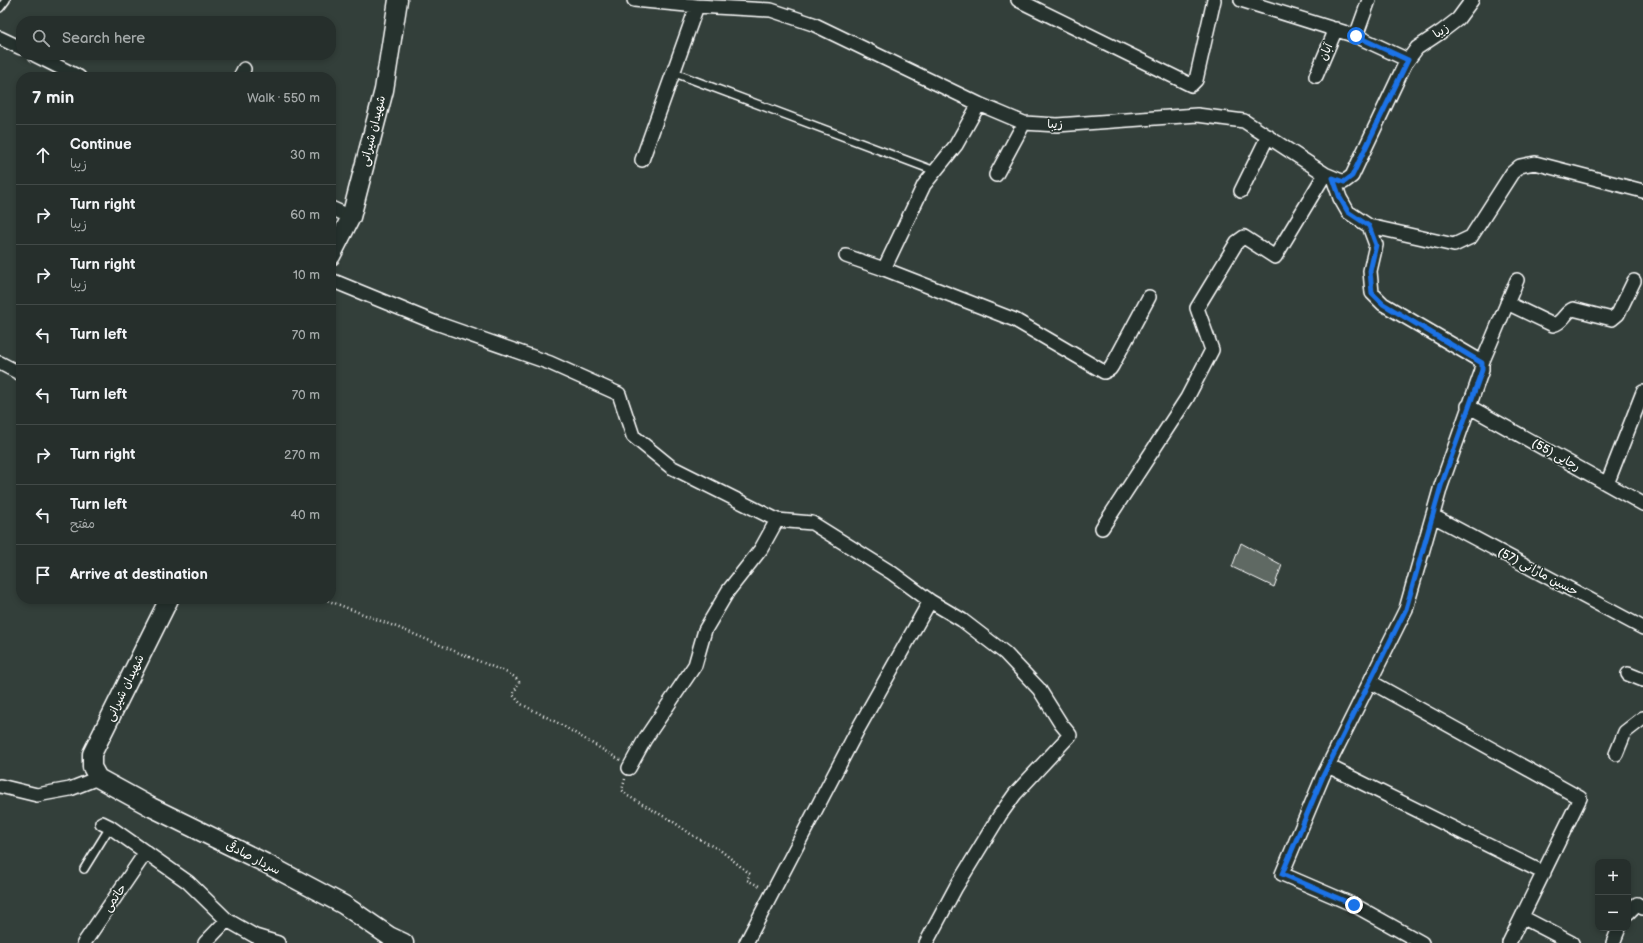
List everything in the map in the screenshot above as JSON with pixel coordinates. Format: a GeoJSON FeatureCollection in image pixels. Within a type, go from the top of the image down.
{"type":"FeatureCollection","features":[{"type":"Feature","properties":{"kind":"street","name":"شهیدان شیرانی"},"geometry":{"type":"LineString","coordinates":[[336,246],[351,217],[384,90],[398,0]]}},
{"type":"Feature","properties":{"kind":"street","name":"زیبا"},"geometry":{"type":"LineString","coordinates":[[634,0],[697,6],[770,10],[813,24],[979,104],[1024,123],[1056,125],[1197,115],[1244,121],[1329,176],[1344,182],[1352,176],[1408,60],[1417,48],[1458,19],[1472,0]]}},
{"type":"Feature","properties":{"kind":"street"},"geometry":{"type":"LineString","coordinates":[[1018,0],[1191,85],[1196,80],[1214,0]]}},
{"type":"Feature","properties":{"kind":"street"},"geometry":{"type":"LineString","coordinates":[[1241,0],[1356,36],[1408,60]]}},
{"type":"Feature","properties":{"kind":"street"},"geometry":{"type":"LineString","coordinates":[[1356,36],[1369,0]]}},
{"type":"Feature","properties":{"kind":"street"},"geometry":{"type":"LineString","coordinates":[[642,160],[672,72],[697,6]]}},
{"type":"Feature","properties":{"kind":"street","name":"آبان"},"geometry":{"type":"LineString","coordinates":[[1316,76],[1336,29]]}},
{"type":"Feature","properties":{"kind":"street"},"geometry":{"type":"LineString","coordinates":[[0,38],[16,46]]}},
{"type":"Feature","properties":{"kind":"street"},"geometry":{"type":"LineString","coordinates":[[45,60],[69,72]]}},
{"type":"Feature","properties":{"kind":"street"},"geometry":{"type":"LineString","coordinates":[[884,269],[924,184],[956,145],[979,104]]}},
{"type":"Feature","properties":{"kind":"street"},"geometry":{"type":"LineString","coordinates":[[996,175],[1024,123]]}},
{"type":"Feature","properties":{"kind":"street"},"geometry":{"type":"LineString","coordinates":[[1241,191],[1268,136]]}},
{"type":"Feature","properties":{"kind":"street"},"geometry":{"type":"LineString","coordinates":[[1102,528],[1187,398],[1212,350],[1197,308],[1237,242],[1244,237],[1275,257],[1329,176],[1348,212],[1369,226],[1454,245],[1471,237],[1512,173],[1520,166],[1535,163],[1643,192]]}},
{"type":"Feature","properties":{"kind":"street"},"geometry":{"type":"LineString","coordinates":[[336,210],[351,217]]}},
{"type":"Feature","properties":{"kind":"street"},"geometry":{"type":"LineString","coordinates":[[1369,226],[1376,245],[1370,271],[1372,293],[1383,304],[1482,363]]}},
{"type":"Feature","properties":{"kind":"street"},"geometry":{"type":"LineString","coordinates":[[846,256],[884,269],[1015,320],[1104,372],[1112,366],[1149,297]]}},
{"type":"Feature","properties":{"kind":"street"},"geometry":{"type":"LineString","coordinates":[[1422,943],[1354,905],[1282,874],[1328,766],[1406,609],[1441,486],[1468,406],[1482,370],[1482,363],[1517,280]]}},
{"type":"Feature","properties":{"kind":"street"},"geometry":{"type":"LineString","coordinates":[[1507,303],[1553,325],[1559,322],[1570,310],[1574,309],[1612,319],[1618,314],[1634,281]]}},
{"type":"Feature","properties":{"kind":"street"},"geometry":{"type":"LineString","coordinates":[[336,282],[436,323],[550,363],[619,394],[633,436],[671,467],[777,520],[812,523],[892,573],[930,601],[962,620],[1005,653],[1039,689],[1061,724],[1070,735],[1015,794],[1000,815],[956,887],[926,943]]}},
{"type":"Feature","properties":{"kind":"street"},"geometry":{"type":"LineString","coordinates":[[0,363],[16,371]]}},
{"type":"Feature","properties":{"kind":"street"},"geometry":{"type":"LineString","coordinates":[[1607,484],[1643,392]]}},
{"type":"Feature","properties":{"kind":"street","name":"رجایی (55)"},"geometry":{"type":"LineString","coordinates":[[1468,406],[1643,504]]}},
{"type":"Feature","properties":{"kind":"street","name":"حسین مارانی (57)"},"geometry":{"type":"LineString","coordinates":[[1433,516],[1643,628]]}},
{"type":"Feature","properties":{"kind":"street"},"geometry":{"type":"LineString","coordinates":[[628,768],[645,739],[695,664],[705,630],[728,591],[761,549],[777,520]]}},
{"type":"Feature","properties":{"kind":"street"},"geometry":{"type":"LineString","coordinates":[[746,943],[858,729],[930,601]]}},
{"type":"Feature","properties":{"kind":"street","name":"شهیدان شیرانی"},"geometry":{"type":"LineString","coordinates":[[98,778],[92,767],[92,754],[167,604]]}},
{"type":"Feature","properties":{"kind":"street"},"geometry":{"type":"LineString","coordinates":[[1628,674],[1643,680]]}},
{"type":"Feature","properties":{"kind":"street"},"geometry":{"type":"LineString","coordinates":[[1371,682],[1580,798],[1509,943]]}},
{"type":"Feature","properties":{"kind":"street"},"geometry":{"type":"LineString","coordinates":[[1616,754],[1625,732],[1643,718]]}},
{"type":"Feature","properties":{"kind":"street"},"geometry":{"type":"LineString","coordinates":[[1328,766],[1544,872]]}},
{"type":"Feature","properties":{"kind":"street"},"geometry":{"type":"LineString","coordinates":[[0,786],[37,795],[70,789],[98,778]]}},
{"type":"Feature","properties":{"kind":"street","name":"سردار صادقی"},"geometry":{"type":"LineString","coordinates":[[98,778],[151,807],[265,863],[344,905],[394,941]]}},
{"type":"Feature","properties":{"kind":"street"},"geometry":{"type":"LineString","coordinates":[[106,825],[188,882],[227,920],[255,936],[271,942]]}},
{"type":"Feature","properties":{"kind":"street","name":"حاتمی"},"geometry":{"type":"LineString","coordinates":[[84,943],[146,852]]}},
{"type":"Feature","properties":{"kind":"street"},"geometry":{"type":"LineString","coordinates":[[1631,910],[1637,904],[1643,908]]}},
{"type":"Feature","properties":{"kind":"street"},"geometry":{"type":"LineString","coordinates":[[1522,917],[1572,943]]}},
{"type":"Feature","properties":{"kind":"street"},"geometry":{"type":"LineString","coordinates":[[205,943],[227,920]]}},
{"type":"Feature","properties":{"kind":"street"},"geometry":{"type":"LineString","coordinates":[[1613,943],[1618,931]]}},
{"type":"Feature","properties":{"kind":"lane"},"geometry":{"type":"LineString","coordinates":[[0,8],[6,0]]}},
{"type":"Feature","properties":{"kind":"lane"},"geometry":{"type":"LineString","coordinates":[[672,72],[935,171]]}},
{"type":"Feature","properties":{"kind":"lane"},"geometry":{"type":"LineString","coordinates":[[84,869],[106,825]]}},
{"type":"Feature","properties":{"kind":"path"},"geometry":{"type":"LineString","coordinates":[[336,604],[399,628],[467,658],[510,674],[519,682],[513,695],[521,704],[577,734],[620,760],[628,768],[622,790],[628,796],[720,850],[750,874],[746,880],[772,892]]}},
{"type":"Feature","properties":{"kind":"building"},"geometry":{"type":"Polygon","coordinates":[[[1241,543],[1282,565],[1274,587],[1232,567],[1241,543]]]}},
{"type":"Feature","properties":{"kind":"route"},"geometry":{"type":"LineString","coordinates":[[1354,905],[1282,874],[1323,776],[1406,609],[1441,486],[1468,406],[1482,370],[1482,363],[1477,359],[1383,304],[1372,293],[1370,271],[1376,245],[1369,226],[1348,212],[1340,198],[1333,178],[1344,182],[1352,176],[1408,60],[1356,36]]}}]}
